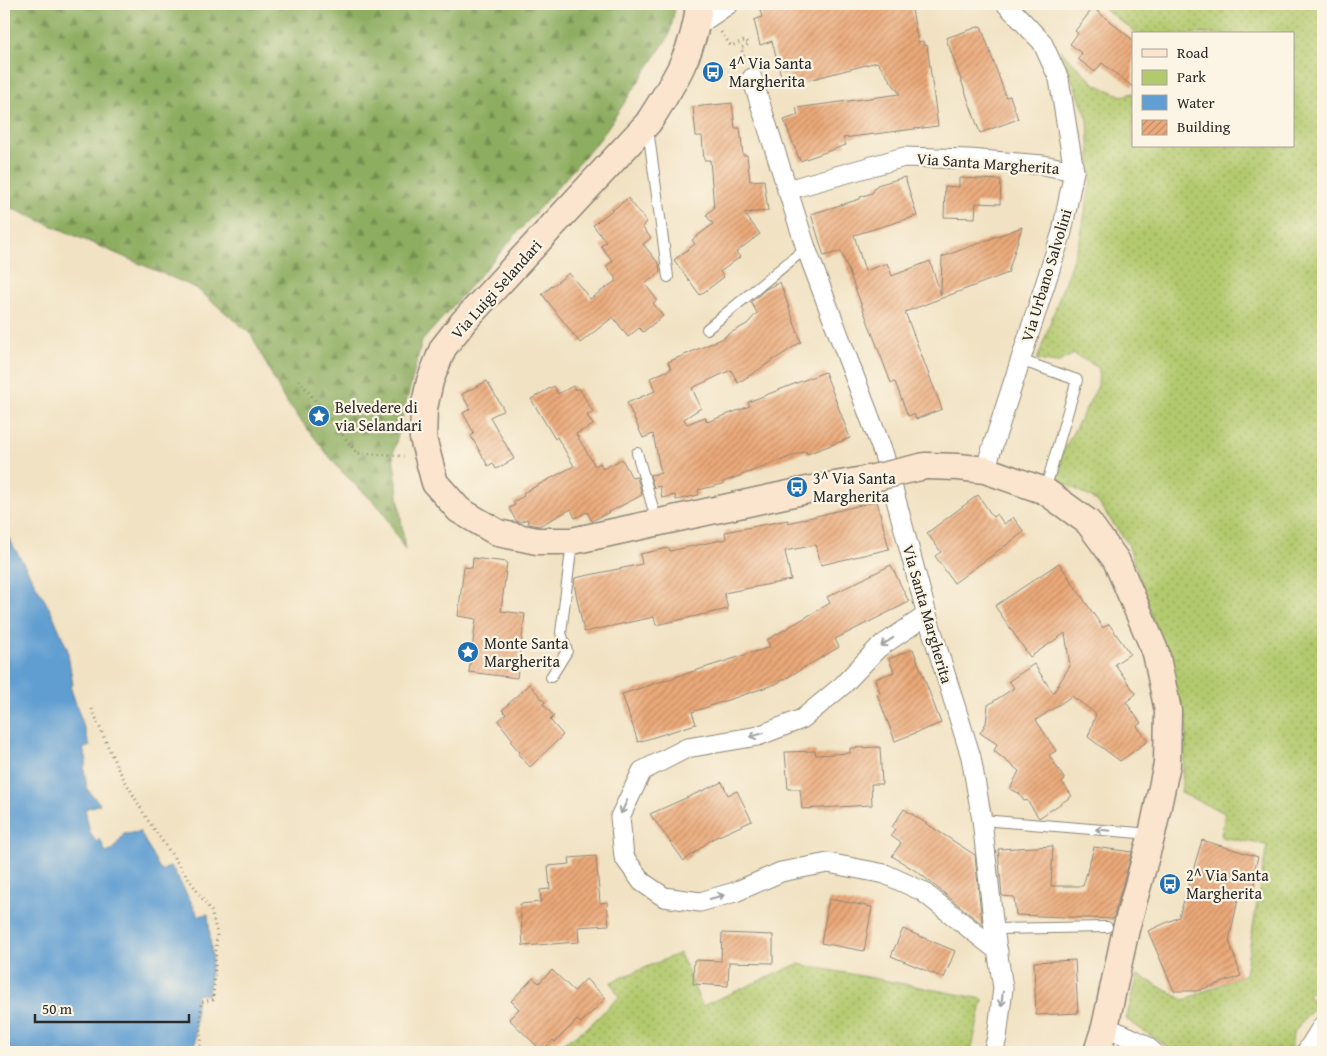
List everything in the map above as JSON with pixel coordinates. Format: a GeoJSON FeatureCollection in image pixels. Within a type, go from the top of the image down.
{"type":"FeatureCollection","features":[{"type":"Feature","properties":{"kind":"street"},"geometry":{"type":"LineString","coordinates":[[698,14],[729,4]]}},
{"type":"Feature","properties":{"kind":"street","name":"Via Urbano Salvolini"},"geometry":{"type":"LineString","coordinates":[[985,470],[1062,232],[1074,171],[1059,79],[1042,42],[1006,4]]}},
{"type":"Feature","properties":{"kind":"street","name":"Via Luigi Selandari"},"geometry":{"type":"LineString","coordinates":[[698,14],[672,86],[648,123],[464,321],[443,348],[430,381],[424,408],[424,438],[435,483],[459,510],[498,533],[538,541],[572,541],[925,466],[985,470],[1045,491],[1088,522],[1116,560],[1156,653],[1168,711],[1167,764],[1152,834],[1126,929],[1105,1027],[1097,1052]]}},
{"type":"Feature","properties":{"kind":"street","name":"Via Santa Margherita"},"geometry":{"type":"LineString","coordinates":[[752,78],[806,248],[884,455],[927,615],[971,757],[982,820],[994,929],[1003,988],[997,1038],[993,1052]]}},
{"type":"Feature","properties":{"kind":"street","name":"Via Santa Margherita"},"geometry":{"type":"LineString","coordinates":[[787,190],[904,157],[970,159],[1034,164],[1074,171]]}},
{"type":"Feature","properties":{"kind":"street"},"geometry":{"type":"LineString","coordinates":[[927,615],[878,648],[843,685],[802,719],[758,736],[687,748],[642,771],[620,816],[624,857],[642,882],[664,897],[700,902],[735,892],[782,872],[828,863],[886,874],[922,891],[998,951]]}},
{"type":"Feature","properties":{"kind":"street"},"geometry":{"type":"LineString","coordinates":[[1307,1052],[1323,1025]]}},
{"type":"Feature","properties":{"kind":"street"},"geometry":{"type":"LineString","coordinates":[[1105,1027],[1140,1043],[1153,1052]]}},
{"type":"Feature","properties":{"kind":"lane"},"geometry":{"type":"LineString","coordinates":[[648,123],[668,277]]}},
{"type":"Feature","properties":{"kind":"lane"},"geometry":{"type":"LineString","coordinates":[[707,330],[806,248]]}},
{"type":"Feature","properties":{"kind":"lane"},"geometry":{"type":"LineString","coordinates":[[1020,360],[1077,380],[1045,491]]}},
{"type":"Feature","properties":{"kind":"lane"},"geometry":{"type":"LineString","coordinates":[[637,453],[656,522]]}},
{"type":"Feature","properties":{"kind":"lane"},"geometry":{"type":"LineString","coordinates":[[551,677],[567,651],[561,633],[572,541]]}},
{"type":"Feature","properties":{"kind":"lane"},"geometry":{"type":"LineString","coordinates":[[982,820],[1152,834]]}},
{"type":"Feature","properties":{"kind":"lane"},"geometry":{"type":"LineString","coordinates":[[994,929],[1106,927]]}},
{"type":"Feature","properties":{"kind":"path"},"geometry":{"type":"LineString","coordinates":[[731,46],[746,40],[749,44],[741,48]]}},
{"type":"Feature","properties":{"kind":"path"},"geometry":{"type":"LineString","coordinates":[[299,380],[357,454],[428,457]]}},
{"type":"Feature","properties":{"kind":"path"},"geometry":{"type":"LineString","coordinates":[[92,710],[116,765],[147,819],[211,911],[217,933],[213,1000],[201,1002],[200,1052]]}},
{"type":"Feature","properties":{"kind":"green space"},"geometry":{"type":"Polygon","coordinates":[[[4,4],[676,4],[669,36],[600,139],[422,341],[393,454],[405,550],[382,510],[340,470],[284,399],[251,334],[196,288],[4,205],[4,4]]]}},
{"type":"Feature","properties":{"kind":"green space"},"geometry":{"type":"Polygon","coordinates":[[[1098,4],[1323,4],[1323,982],[1308,995],[1316,1004],[1293,1034],[1291,1052],[1175,1052],[1126,1019],[1138,975],[1184,1000],[1245,974],[1267,845],[1221,837],[1225,813],[1181,793],[1187,722],[1128,544],[1097,501],[1057,479],[1061,455],[1098,386],[1099,368],[1074,354],[1057,363],[1037,360],[1080,239],[1091,181],[1088,119],[1060,50],[1095,84],[1122,96],[1132,93],[1132,148],[1294,148],[1294,32],[1135,32],[1098,4]]]}},
{"type":"Feature","properties":{"kind":"green space"},"geometry":{"type":"Polygon","coordinates":[[[680,953],[702,1006],[798,964],[983,999],[971,1052],[553,1052],[556,1048],[587,1028],[619,997],[611,982],[680,953]]]}},
{"type":"Feature","properties":{"kind":"water"},"geometry":{"type":"Polygon","coordinates":[[[4,530],[52,613],[67,648],[73,685],[70,686],[90,746],[83,749],[87,760],[84,768],[87,789],[100,804],[85,809],[90,833],[96,842],[100,839],[106,853],[113,850],[124,834],[140,832],[161,871],[171,866],[199,916],[208,914],[212,958],[208,995],[196,994],[195,1052],[4,1052],[4,530]]]}},
{"type":"Feature","properties":{"kind":"building"},"geometry":{"type":"Polygon","coordinates":[[[758,4],[911,4],[918,42],[923,41],[924,46],[927,45],[938,126],[843,138],[846,145],[800,161],[784,120],[798,115],[796,108],[900,94],[877,62],[790,85],[788,74],[781,76],[772,41],[760,45],[754,20],[762,17],[758,4]]]}},
{"type":"Feature","properties":{"kind":"building"},"geometry":{"type":"Polygon","coordinates":[[[1093,8],[1132,39],[1132,86],[1102,63],[1095,72],[1078,59],[1082,53],[1070,44],[1078,33],[1075,31],[1093,8]]]}},
{"type":"Feature","properties":{"kind":"building"},"geometry":{"type":"Polygon","coordinates":[[[981,26],[1006,97],[1010,96],[1018,119],[980,133],[946,38],[981,26]]]}},
{"type":"Feature","properties":{"kind":"building"},"geometry":{"type":"Polygon","coordinates":[[[732,103],[735,128],[740,128],[743,155],[747,155],[750,181],[764,180],[768,211],[744,213],[760,234],[736,252],[740,257],[720,272],[724,277],[700,295],[674,260],[695,244],[692,240],[713,224],[706,215],[714,208],[710,160],[704,160],[702,136],[696,136],[693,107],[732,103]]]}},
{"type":"Feature","properties":{"kind":"building"},"geometry":{"type":"Polygon","coordinates":[[[905,177],[917,216],[854,235],[865,271],[887,263],[892,276],[930,261],[941,295],[942,257],[1022,227],[1008,273],[905,312],[942,409],[916,419],[914,414],[908,416],[895,382],[891,383],[841,251],[824,256],[811,214],[860,199],[860,197],[872,193],[877,185],[905,177]]]}},
{"type":"Feature","properties":{"kind":"building"},"geometry":{"type":"Polygon","coordinates":[[[959,178],[1001,180],[1000,204],[976,203],[975,218],[944,217],[945,186],[959,187],[959,178]]]}},
{"type":"Feature","properties":{"kind":"building"},"geometry":{"type":"Polygon","coordinates":[[[628,198],[647,222],[642,227],[651,238],[643,244],[659,264],[660,272],[645,284],[657,300],[653,303],[663,316],[643,332],[639,328],[628,337],[613,317],[580,343],[542,294],[569,273],[590,299],[617,280],[606,266],[613,261],[601,246],[606,242],[593,225],[628,198]]]}},
{"type":"Feature","properties":{"kind":"building"},"geometry":{"type":"Polygon","coordinates":[[[780,282],[801,342],[738,383],[731,370],[692,388],[701,408],[684,419],[687,424],[705,417],[707,422],[750,406],[748,402],[825,372],[850,438],[807,454],[806,451],[723,482],[723,484],[698,490],[699,495],[676,500],[675,495],[662,498],[660,486],[654,488],[650,475],[661,473],[653,434],[643,438],[627,403],[655,391],[650,378],[671,369],[668,362],[726,337],[747,324],[757,313],[751,302],[766,289],[780,282]]]}},
{"type":"Feature","properties":{"kind":"building"},"geometry":{"type":"Polygon","coordinates":[[[487,381],[504,410],[490,417],[514,459],[496,469],[493,463],[488,466],[471,436],[474,433],[463,413],[470,409],[462,394],[487,381]]]}},
{"type":"Feature","properties":{"kind":"building"},"geometry":{"type":"Polygon","coordinates":[[[554,386],[558,394],[573,386],[575,390],[579,388],[593,412],[587,415],[593,425],[576,434],[595,466],[600,463],[603,469],[622,459],[632,478],[637,477],[642,495],[592,521],[587,512],[575,518],[571,509],[539,526],[529,524],[527,519],[520,522],[516,521],[509,508],[515,505],[513,502],[524,496],[523,493],[574,466],[531,399],[554,386]]]}},
{"type":"Feature","properties":{"kind":"building"},"geometry":{"type":"Polygon","coordinates":[[[978,495],[993,517],[997,514],[1004,524],[1013,517],[1024,532],[954,583],[935,556],[941,552],[927,533],[978,495]]]}},
{"type":"Feature","properties":{"kind":"building"},"geometry":{"type":"Polygon","coordinates":[[[877,501],[889,549],[821,565],[816,545],[785,551],[791,580],[724,593],[728,609],[656,625],[654,617],[584,632],[574,584],[575,578],[642,564],[640,554],[669,548],[670,551],[726,539],[725,532],[788,520],[788,523],[877,501]]]}},
{"type":"Feature","properties":{"kind":"building"},"geometry":{"type":"Polygon","coordinates":[[[473,558],[507,562],[501,611],[525,614],[517,678],[469,672],[476,619],[458,616],[464,567],[472,568],[473,558]]]}},
{"type":"Feature","properties":{"kind":"building"},"geometry":{"type":"Polygon","coordinates":[[[1059,563],[1103,628],[1109,624],[1130,654],[1115,664],[1136,694],[1126,702],[1141,723],[1137,726],[1148,741],[1120,761],[1088,737],[1096,714],[1072,696],[1036,720],[1056,751],[1049,755],[1065,780],[1062,782],[1072,796],[1039,818],[1027,800],[1024,801],[1019,793],[1010,789],[1019,771],[994,751],[997,744],[980,733],[986,723],[988,705],[1014,688],[1009,681],[1034,664],[1053,693],[1070,666],[1065,633],[1030,657],[995,606],[1059,563]]]}},
{"type":"Feature","properties":{"kind":"building"},"geometry":{"type":"Polygon","coordinates":[[[891,565],[909,602],[835,639],[839,647],[776,684],[692,712],[696,724],[638,742],[622,694],[770,647],[767,640],[830,603],[827,597],[891,565]]]}},
{"type":"Feature","properties":{"kind":"building"},"geometry":{"type":"Polygon","coordinates":[[[913,649],[941,723],[895,741],[877,694],[880,693],[875,679],[894,672],[889,659],[913,649]]]}},
{"type":"Feature","properties":{"kind":"building"},"geometry":{"type":"Polygon","coordinates":[[[529,684],[545,702],[543,704],[554,716],[550,720],[563,735],[530,767],[518,754],[520,752],[511,742],[513,740],[498,721],[506,714],[502,710],[529,684]]]}},
{"type":"Feature","properties":{"kind":"building"},"geometry":{"type":"Polygon","coordinates":[[[880,747],[882,784],[871,784],[872,805],[802,809],[800,789],[788,789],[785,752],[815,751],[816,755],[850,753],[850,748],[880,747]]]}},
{"type":"Feature","properties":{"kind":"building"},"geometry":{"type":"Polygon","coordinates":[[[722,782],[728,795],[737,791],[752,821],[712,839],[684,861],[650,814],[722,782]]]}},
{"type":"Feature","properties":{"kind":"building"},"geometry":{"type":"Polygon","coordinates":[[[904,809],[975,855],[982,924],[919,873],[892,856],[901,843],[891,836],[895,829],[892,827],[904,809]]]}},
{"type":"Feature","properties":{"kind":"building"},"geometry":{"type":"Polygon","coordinates":[[[1202,840],[1258,857],[1253,875],[1256,879],[1252,898],[1239,895],[1229,941],[1241,976],[1197,991],[1174,991],[1148,931],[1179,917],[1202,840]]]}},
{"type":"Feature","properties":{"kind":"building"},"geometry":{"type":"Polygon","coordinates":[[[1053,846],[1051,886],[1083,886],[1094,847],[1132,852],[1113,919],[1016,915],[1014,897],[1002,896],[998,849],[1053,846]]]}},
{"type":"Feature","properties":{"kind":"building"},"geometry":{"type":"Polygon","coordinates":[[[596,856],[600,903],[607,902],[609,925],[578,927],[579,942],[523,946],[520,904],[541,902],[540,890],[550,889],[548,866],[570,864],[569,858],[596,856]]]}},
{"type":"Feature","properties":{"kind":"building"},"geometry":{"type":"Polygon","coordinates":[[[829,899],[872,907],[864,951],[821,943],[829,899]]]}},
{"type":"Feature","properties":{"kind":"building"},"geometry":{"type":"Polygon","coordinates":[[[903,929],[955,951],[944,978],[891,956],[903,929]]]}},
{"type":"Feature","properties":{"kind":"building"},"geometry":{"type":"Polygon","coordinates":[[[722,933],[773,935],[773,963],[729,962],[728,986],[693,984],[694,960],[721,961],[722,933]]]}},
{"type":"Feature","properties":{"kind":"building"},"geometry":{"type":"Polygon","coordinates":[[[1075,960],[1078,1013],[1036,1015],[1034,962],[1075,960]]]}},
{"type":"Feature","properties":{"kind":"building"},"geometry":{"type":"Polygon","coordinates":[[[552,970],[574,991],[586,979],[606,998],[581,1023],[577,1020],[555,1042],[553,1040],[542,1051],[509,1019],[519,1009],[511,1001],[533,978],[539,983],[552,970]]]}},
{"type":"Feature","properties":{"kind":"place","name":"4^ Via Santa Margherita"},"geometry":{"type":"Point","coordinates":[713,72]}},
{"type":"Feature","properties":{"kind":"place","name":"Belvedere di via Selandari"},"geometry":{"type":"Point","coordinates":[319,416]}},
{"type":"Feature","properties":{"kind":"place","name":"3^ Via Santa Margherita"},"geometry":{"type":"Point","coordinates":[797,487]}},
{"type":"Feature","properties":{"kind":"place","name":"Monte Santa Margherita"},"geometry":{"type":"Point","coordinates":[468,652]}},
{"type":"Feature","properties":{"kind":"place","name":"2^ Via Santa Margherita"},"geometry":{"type":"Point","coordinates":[1170,884]}}]}
